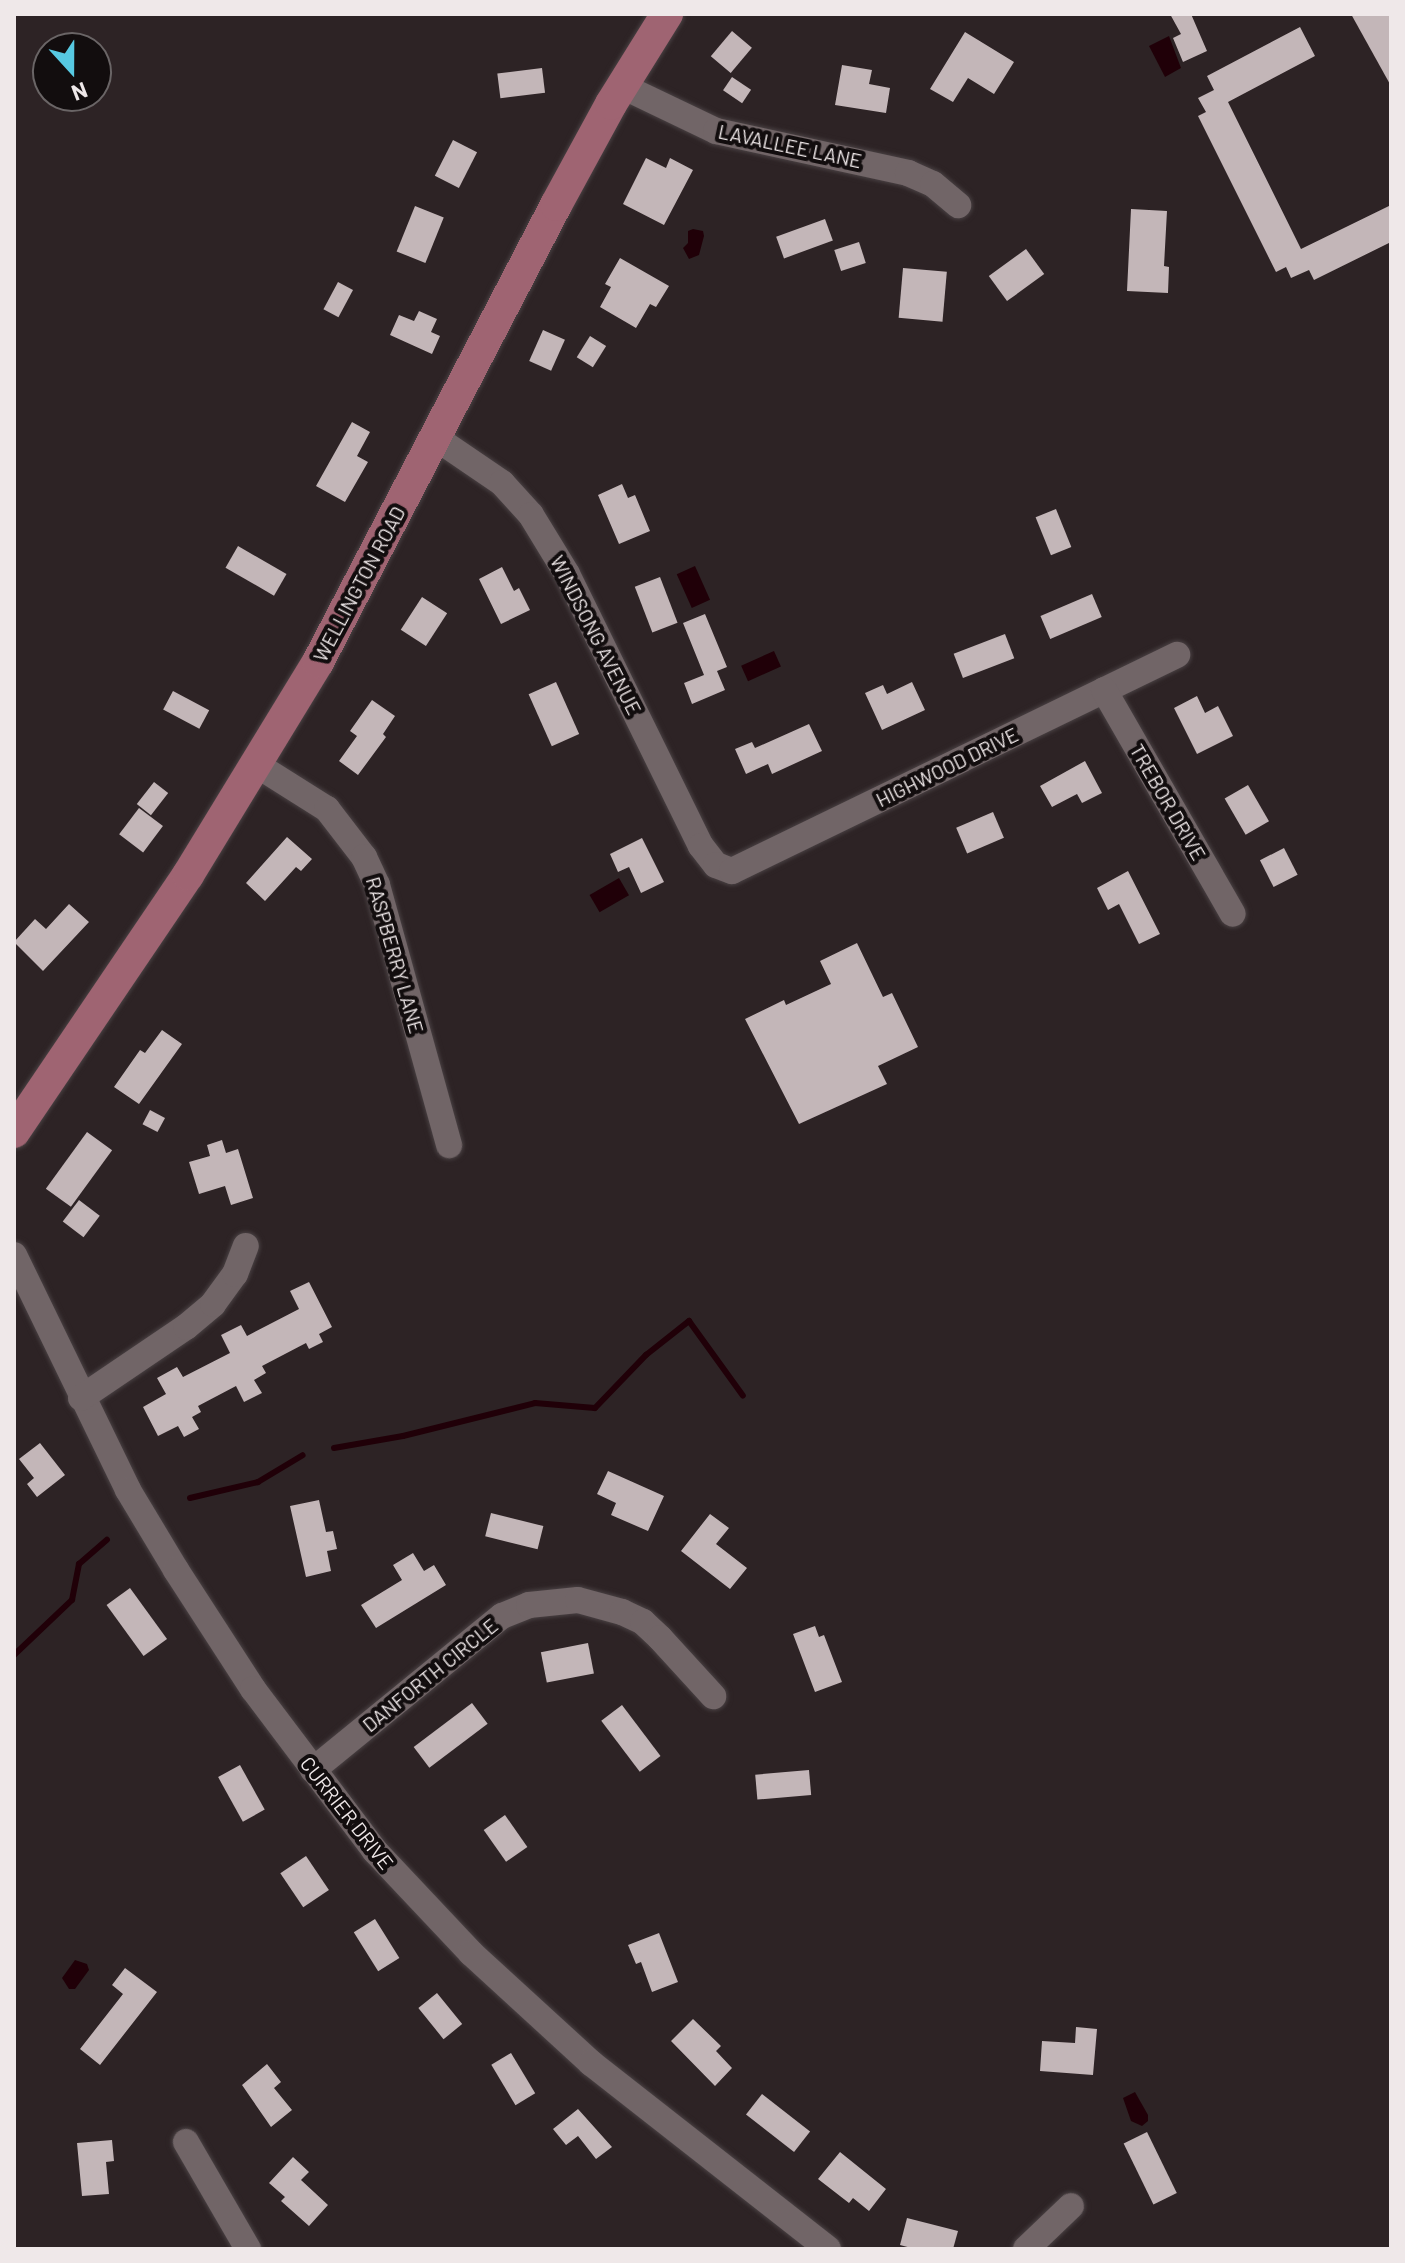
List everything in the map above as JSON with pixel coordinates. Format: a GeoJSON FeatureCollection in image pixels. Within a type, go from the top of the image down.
{"type":"FeatureCollection","features":[{"type":"Feature","properties":{"kind":"main road","name":"WELLINGTON ROAD"},"geometry":{"type":"LineString","coordinates":[[14,1132],[257,765],[346,612],[622,86],[667,14]]}},
{"type":"Feature","properties":{"kind":"street","name":"LAVALLEE LANE"},"geometry":{"type":"LineString","coordinates":[[622,86],[716,131],[908,173],[933,184],[958,205]]}},
{"type":"Feature","properties":{"kind":"street","name":"WINDSONG AVENUE"},"geometry":{"type":"LineString","coordinates":[[436,438],[502,483],[550,542],[701,846],[716,865]]}},
{"type":"Feature","properties":{"kind":"street","name":"HIGHWOOD DRIVE"},"geometry":{"type":"LineString","coordinates":[[716,865],[732,871],[1177,655]]}},
{"type":"Feature","properties":{"kind":"street","name":"TREBOR DRIVE"},"geometry":{"type":"LineString","coordinates":[[1104,690],[1233,914]]}},
{"type":"Feature","properties":{"kind":"street","name":"RASPBERRY LANE"},"geometry":{"type":"LineString","coordinates":[[257,765],[327,809],[364,857],[377,885],[449,1145]]}},
{"type":"Feature","properties":{"kind":"street"},"geometry":{"type":"LineString","coordinates":[[81,1398],[175,1335],[213,1304],[235,1274],[246,1246]]}},
{"type":"Feature","properties":{"kind":"street","name":"CURRIER DRIVE"},"geometry":{"type":"LineString","coordinates":[[14,1255],[128,1490],[176,1570],[253,1689],[375,1851],[504,1985],[591,2063],[828,2249]]}},
{"type":"Feature","properties":{"kind":"street","name":"DANFORTH CIRCLE"},"geometry":{"type":"LineString","coordinates":[[313,1770],[502,1616],[529,1605],[578,1600],[622,1612],[643,1622],[713,1696]]}},
{"type":"Feature","properties":{"kind":"street"},"geometry":{"type":"LineString","coordinates":[[186,2142],[248,2249]]}},
{"type":"Feature","properties":{"kind":"street"},"geometry":{"type":"LineString","coordinates":[[1026,2249],[1071,2206]]}},
{"type":"Feature","properties":{"kind":"shaded area"},"geometry":{"type":"Polygon","coordinates":[[[1169,36],[1181,68],[1165,77],[1149,46],[1169,36]]]}},
{"type":"Feature","properties":{"kind":"shaded area"},"geometry":{"type":"Polygon","coordinates":[[[688,231],[703,231],[704,236],[699,255],[689,259],[683,248],[688,243],[688,231]]]}},
{"type":"Feature","properties":{"kind":"shaded area"},"geometry":{"type":"Polygon","coordinates":[[[695,566],[710,600],[692,608],[677,574],[695,566]]]}},
{"type":"Feature","properties":{"kind":"shaded area"},"geometry":{"type":"Polygon","coordinates":[[[774,651],[781,667],[748,681],[741,666],[774,651]]]}},
{"type":"Feature","properties":{"kind":"shaded area"},"geometry":{"type":"Polygon","coordinates":[[[619,878],[629,895],[600,912],[590,895],[619,878]]]}},
{"type":"Feature","properties":{"kind":"shaded area"},"geometry":{"type":"Polygon","coordinates":[[[75,1960],[87,1964],[89,1970],[75,1989],[69,1989],[62,1978],[75,1960]]]}},
{"type":"Feature","properties":{"kind":"shaded area"},"geometry":{"type":"Polygon","coordinates":[[[1135,2092],[1148,2115],[1148,2121],[1142,2126],[1131,2121],[1123,2098],[1135,2092]]]}},
{"type":"Feature","properties":{"kind":"building"},"geometry":{"type":"Polygon","coordinates":[[[1170,14],[1191,14],[1207,51],[1183,62],[1173,38],[1181,34],[1170,14]]]}},
{"type":"Feature","properties":{"kind":"building"},"geometry":{"type":"Polygon","coordinates":[[[1351,14],[1391,14],[1391,86],[1351,14]]]}},
{"type":"Feature","properties":{"kind":"building"},"geometry":{"type":"Polygon","coordinates":[[[1300,27],[1315,56],[1228,102],[1301,249],[1391,205],[1391,242],[1314,280],[1309,270],[1291,278],[1286,267],[1276,272],[1198,116],[1206,112],[1198,98],[1214,90],[1207,76],[1300,27]]]}},
{"type":"Feature","properties":{"kind":"building"},"geometry":{"type":"Polygon","coordinates":[[[732,31],[752,48],[731,73],[711,56],[732,31]]]}},
{"type":"Feature","properties":{"kind":"building"},"geometry":{"type":"Polygon","coordinates":[[[965,32],[1014,62],[994,94],[968,78],[953,102],[930,89],[965,32]]]}},
{"type":"Feature","properties":{"kind":"building"},"geometry":{"type":"Polygon","coordinates":[[[842,65],[872,70],[869,84],[890,88],[886,113],[835,105],[842,65]]]}},
{"type":"Feature","properties":{"kind":"building"},"geometry":{"type":"Polygon","coordinates":[[[542,68],[545,93],[500,98],[497,73],[542,68]]]}},
{"type":"Feature","properties":{"kind":"building"},"geometry":{"type":"Polygon","coordinates":[[[732,77],[751,90],[742,103],[723,90],[732,77]]]}},
{"type":"Feature","properties":{"kind":"building"},"geometry":{"type":"Polygon","coordinates":[[[453,140],[477,152],[459,188],[435,176],[453,140]]]}},
{"type":"Feature","properties":{"kind":"building"},"geometry":{"type":"Polygon","coordinates":[[[646,158],[666,168],[670,158],[693,170],[664,225],[623,204],[646,158]]]}},
{"type":"Feature","properties":{"kind":"building"},"geometry":{"type":"Polygon","coordinates":[[[415,206],[444,218],[425,263],[397,251],[415,206]]]}},
{"type":"Feature","properties":{"kind":"building"},"geometry":{"type":"Polygon","coordinates":[[[1131,209],[1167,211],[1164,266],[1169,267],[1168,293],[1127,291],[1131,209]]]}},
{"type":"Feature","properties":{"kind":"building"},"geometry":{"type":"Polygon","coordinates":[[[825,219],[833,241],[784,258],[776,237],[825,219]]]}},
{"type":"Feature","properties":{"kind":"building"},"geometry":{"type":"Polygon","coordinates":[[[859,242],[866,263],[841,271],[834,250],[859,242]]]}},
{"type":"Feature","properties":{"kind":"building"},"geometry":{"type":"Polygon","coordinates":[[[1026,249],[1044,274],[1007,301],[989,276],[1026,249]]]}},
{"type":"Feature","properties":{"kind":"building"},"geometry":{"type":"Polygon","coordinates":[[[620,258],[669,286],[656,307],[650,304],[636,328],[600,307],[611,287],[605,284],[620,258]]]}},
{"type":"Feature","properties":{"kind":"building"},"geometry":{"type":"Polygon","coordinates":[[[903,268],[947,272],[942,322],[899,318],[903,268]]]}},
{"type":"Feature","properties":{"kind":"building"},"geometry":{"type":"Polygon","coordinates":[[[338,282],[353,290],[338,317],[323,309],[338,282]]]}},
{"type":"Feature","properties":{"kind":"building"},"geometry":{"type":"Polygon","coordinates":[[[419,311],[437,319],[431,332],[440,336],[432,354],[390,335],[399,315],[414,321],[419,311]]]}},
{"type":"Feature","properties":{"kind":"building"},"geometry":{"type":"Polygon","coordinates":[[[543,330],[565,340],[551,371],[529,361],[543,330]]]}},
{"type":"Feature","properties":{"kind":"building"},"geometry":{"type":"Polygon","coordinates":[[[590,336],[606,346],[593,367],[577,357],[590,336]]]}},
{"type":"Feature","properties":{"kind":"building"},"geometry":{"type":"Polygon","coordinates":[[[352,422],[370,432],[357,456],[368,462],[345,502],[316,486],[352,422]]]}},
{"type":"Feature","properties":{"kind":"building"},"geometry":{"type":"Polygon","coordinates":[[[622,484],[628,498],[635,495],[650,531],[619,544],[598,495],[622,484]]]}},
{"type":"Feature","properties":{"kind":"building"},"geometry":{"type":"Polygon","coordinates":[[[1056,509],[1071,547],[1051,555],[1036,517],[1056,509]]]}},
{"type":"Feature","properties":{"kind":"building"},"geometry":{"type":"Polygon","coordinates":[[[238,546],[286,574],[274,596],[226,568],[238,546]]]}},
{"type":"Feature","properties":{"kind":"building"},"geometry":{"type":"Polygon","coordinates":[[[502,567],[514,591],[519,588],[530,610],[501,624],[479,579],[502,567]]]}},
{"type":"Feature","properties":{"kind":"building"},"geometry":{"type":"Polygon","coordinates":[[[660,577],[678,623],[652,632],[635,587],[660,577]]]}},
{"type":"Feature","properties":{"kind":"building"},"geometry":{"type":"Polygon","coordinates":[[[1092,594],[1102,617],[1050,639],[1040,616],[1092,594]]]}},
{"type":"Feature","properties":{"kind":"building"},"geometry":{"type":"Polygon","coordinates":[[[422,597],[447,613],[426,646],[401,630],[422,597]]]}},
{"type":"Feature","properties":{"kind":"building"},"geometry":{"type":"Polygon","coordinates":[[[705,614],[727,667],[717,671],[725,690],[692,704],[684,683],[704,675],[683,623],[705,614]]]}},
{"type":"Feature","properties":{"kind":"building"},"geometry":{"type":"Polygon","coordinates":[[[1005,634],[1014,658],[963,678],[954,654],[1005,634]]]}},
{"type":"Feature","properties":{"kind":"building"},"geometry":{"type":"Polygon","coordinates":[[[556,682],[579,734],[552,746],[529,694],[556,682]]]}},
{"type":"Feature","properties":{"kind":"building"},"geometry":{"type":"Polygon","coordinates":[[[912,682],[925,710],[882,730],[865,693],[883,685],[887,694],[912,682]]]}},
{"type":"Feature","properties":{"kind":"building"},"geometry":{"type":"Polygon","coordinates":[[[173,691],[209,710],[199,729],[163,710],[173,691]]]}},
{"type":"Feature","properties":{"kind":"building"},"geometry":{"type":"Polygon","coordinates":[[[1197,696],[1205,713],[1218,706],[1233,736],[1197,754],[1174,708],[1197,696]]]}},
{"type":"Feature","properties":{"kind":"building"},"geometry":{"type":"Polygon","coordinates":[[[372,700],[395,716],[383,734],[386,737],[358,775],[339,761],[357,736],[350,731],[372,700]]]}},
{"type":"Feature","properties":{"kind":"building"},"geometry":{"type":"Polygon","coordinates":[[[809,724],[822,751],[772,774],[768,764],[746,774],[735,749],[752,742],[755,748],[809,724]]]}},
{"type":"Feature","properties":{"kind":"building"},"geometry":{"type":"Polygon","coordinates":[[[1085,761],[1102,793],[1082,803],[1077,794],[1052,807],[1040,786],[1085,761]]]}},
{"type":"Feature","properties":{"kind":"building"},"geometry":{"type":"Polygon","coordinates":[[[154,782],[168,793],[151,815],[137,804],[154,782]]]}},
{"type":"Feature","properties":{"kind":"building"},"geometry":{"type":"Polygon","coordinates":[[[1248,785],[1269,821],[1246,835],[1225,798],[1248,785]]]}},
{"type":"Feature","properties":{"kind":"building"},"geometry":{"type":"Polygon","coordinates":[[[139,808],[163,826],[143,852],[119,834],[139,808]]]}},
{"type":"Feature","properties":{"kind":"building"},"geometry":{"type":"Polygon","coordinates":[[[993,812],[1004,838],[967,853],[956,828],[993,812]]]}},
{"type":"Feature","properties":{"kind":"building"},"geometry":{"type":"Polygon","coordinates":[[[287,837],[312,859],[301,871],[296,867],[265,901],[246,883],[287,837]]]}},
{"type":"Feature","properties":{"kind":"building"},"geometry":{"type":"Polygon","coordinates":[[[642,838],[664,882],[641,893],[629,867],[618,872],[610,854],[642,838]]]}},
{"type":"Feature","properties":{"kind":"building"},"geometry":{"type":"Polygon","coordinates":[[[1284,848],[1298,875],[1274,887],[1260,860],[1284,848]]]}},
{"type":"Feature","properties":{"kind":"building"},"geometry":{"type":"Polygon","coordinates":[[[1128,871],[1160,934],[1139,944],[1119,904],[1108,910],[1097,888],[1128,871]]]}},
{"type":"Feature","properties":{"kind":"building"},"geometry":{"type":"Polygon","coordinates":[[[69,904],[89,922],[43,971],[14,942],[35,919],[46,929],[69,904]]]}},
{"type":"Feature","properties":{"kind":"building"},"geometry":{"type":"Polygon","coordinates":[[[857,943],[883,997],[892,993],[918,1047],[878,1066],[887,1084],[799,1124],[745,1019],[784,1000],[786,1005],[831,984],[820,961],[857,943]]]}},
{"type":"Feature","properties":{"kind":"building"},"geometry":{"type":"Polygon","coordinates":[[[162,1030],[182,1044],[139,1104],[114,1087],[140,1050],[145,1053],[162,1030]]]}},
{"type":"Feature","properties":{"kind":"building"},"geometry":{"type":"Polygon","coordinates":[[[150,1110],[165,1118],[157,1132],[142,1124],[150,1110]]]}},
{"type":"Feature","properties":{"kind":"building"},"geometry":{"type":"Polygon","coordinates":[[[87,1132],[112,1150],[71,1207],[46,1189],[87,1132]]]}},
{"type":"Feature","properties":{"kind":"building"},"geometry":{"type":"Polygon","coordinates":[[[222,1140],[226,1153],[238,1149],[253,1198],[231,1205],[225,1186],[199,1194],[189,1162],[210,1156],[207,1145],[222,1140]]]}},
{"type":"Feature","properties":{"kind":"building"},"geometry":{"type":"Polygon","coordinates":[[[79,1200],[100,1216],[84,1237],[63,1222],[79,1200]]]}},
{"type":"Feature","properties":{"kind":"building"},"geometry":{"type":"Polygon","coordinates":[[[309,1282],[332,1327],[319,1334],[323,1342],[309,1349],[306,1343],[262,1366],[266,1373],[254,1380],[262,1393],[244,1402],[236,1386],[198,1406],[201,1412],[192,1417],[199,1429],[184,1437],[178,1426],[158,1436],[143,1407],[166,1394],[157,1378],[177,1367],[183,1377],[230,1353],[221,1335],[241,1325],[247,1336],[299,1309],[290,1291],[309,1282]]]}},
{"type":"Feature","properties":{"kind":"building"},"geometry":{"type":"Polygon","coordinates":[[[40,1443],[65,1475],[37,1497],[27,1484],[34,1478],[19,1459],[40,1443]]]}},
{"type":"Feature","properties":{"kind":"building"},"geometry":{"type":"Polygon","coordinates":[[[608,1471],[664,1496],[648,1531],[611,1515],[616,1503],[597,1494],[608,1471]]]}},
{"type":"Feature","properties":{"kind":"building"},"geometry":{"type":"Polygon","coordinates":[[[319,1500],[326,1532],[333,1531],[337,1549],[327,1551],[331,1571],[306,1577],[290,1506],[319,1500]]]}},
{"type":"Feature","properties":{"kind":"building"},"geometry":{"type":"Polygon","coordinates":[[[491,1513],[543,1526],[538,1549],[485,1536],[491,1513]]]}},
{"type":"Feature","properties":{"kind":"building"},"geometry":{"type":"Polygon","coordinates":[[[710,1514],[729,1528],[716,1544],[747,1568],[730,1589],[681,1551],[710,1514]]]}},
{"type":"Feature","properties":{"kind":"building"},"geometry":{"type":"Polygon","coordinates":[[[413,1553],[424,1571],[434,1565],[446,1585],[376,1628],[361,1605],[402,1580],[393,1565],[413,1553]]]}},
{"type":"Feature","properties":{"kind":"building"},"geometry":{"type":"Polygon","coordinates":[[[130,1588],[167,1639],[144,1656],[107,1605],[130,1588]]]}},
{"type":"Feature","properties":{"kind":"building"},"geometry":{"type":"Polygon","coordinates":[[[815,1626],[819,1637],[824,1635],[842,1682],[815,1692],[793,1634],[815,1626]]]}},
{"type":"Feature","properties":{"kind":"building"},"geometry":{"type":"Polygon","coordinates":[[[588,1643],[594,1673],[547,1683],[541,1652],[588,1643]]]}},
{"type":"Feature","properties":{"kind":"building"},"geometry":{"type":"Polygon","coordinates":[[[472,1703],[488,1724],[429,1768],[414,1747],[472,1703]]]}},
{"type":"Feature","properties":{"kind":"building"},"geometry":{"type":"Polygon","coordinates":[[[622,1705],[661,1756],[640,1772],[601,1721],[622,1705]]]}},
{"type":"Feature","properties":{"kind":"building"},"geometry":{"type":"Polygon","coordinates":[[[240,1765],[265,1810],[243,1822],[218,1777],[240,1765]]]}},
{"type":"Feature","properties":{"kind":"building"},"geometry":{"type":"Polygon","coordinates":[[[809,1770],[811,1795],[757,1800],[755,1775],[809,1770]]]}},
{"type":"Feature","properties":{"kind":"building"},"geometry":{"type":"Polygon","coordinates":[[[505,1815],[527,1847],[506,1862],[484,1830],[505,1815]]]}},
{"type":"Feature","properties":{"kind":"building"},"geometry":{"type":"Polygon","coordinates":[[[306,1856],[329,1890],[303,1907],[280,1873],[306,1856]]]}},
{"type":"Feature","properties":{"kind":"building"},"geometry":{"type":"Polygon","coordinates":[[[375,1919],[399,1958],[378,1971],[354,1932],[375,1919]]]}},
{"type":"Feature","properties":{"kind":"building"},"geometry":{"type":"Polygon","coordinates":[[[659,1933],[678,1982],[652,1992],[641,1962],[636,1964],[628,1945],[659,1933]]]}},
{"type":"Feature","properties":{"kind":"building"},"geometry":{"type":"Polygon","coordinates":[[[125,1968],[157,1992],[100,2065],[80,2049],[123,1994],[112,1985],[125,1968]]]}},
{"type":"Feature","properties":{"kind":"building"},"geometry":{"type":"Polygon","coordinates":[[[437,1993],[462,2024],[444,2039],[418,2008],[437,1993]]]}},
{"type":"Feature","properties":{"kind":"building"},"geometry":{"type":"Polygon","coordinates":[[[693,2019],[721,2046],[716,2051],[732,2068],[715,2086],[671,2041],[693,2019]]]}},
{"type":"Feature","properties":{"kind":"building"},"geometry":{"type":"Polygon","coordinates":[[[1076,2027],[1097,2029],[1093,2075],[1040,2071],[1042,2041],[1075,2043],[1076,2027]]]}},
{"type":"Feature","properties":{"kind":"building"},"geometry":{"type":"Polygon","coordinates":[[[511,2053],[535,2093],[515,2105],[491,2065],[511,2053]]]}},
{"type":"Feature","properties":{"kind":"building"},"geometry":{"type":"Polygon","coordinates":[[[267,2064],[281,2082],[274,2088],[292,2110],[271,2127],[242,2085],[267,2064]]]}},
{"type":"Feature","properties":{"kind":"building"},"geometry":{"type":"Polygon","coordinates":[[[762,2094],[810,2132],[794,2152],[746,2114],[762,2094]]]}},
{"type":"Feature","properties":{"kind":"building"},"geometry":{"type":"Polygon","coordinates":[[[578,2109],[612,2147],[596,2159],[578,2136],[566,2145],[553,2129],[578,2109]]]}},
{"type":"Feature","properties":{"kind":"building"},"geometry":{"type":"Polygon","coordinates":[[[1147,2132],[1177,2193],[1153,2205],[1124,2143],[1147,2132]]]}},
{"type":"Feature","properties":{"kind":"building"},"geometry":{"type":"Polygon","coordinates":[[[112,2140],[114,2161],[106,2162],[109,2194],[82,2196],[77,2143],[112,2140]]]}},
{"type":"Feature","properties":{"kind":"building"},"geometry":{"type":"Polygon","coordinates":[[[840,2152],[886,2189],[869,2211],[853,2198],[849,2203],[818,2179],[840,2152]]]}},
{"type":"Feature","properties":{"kind":"building"},"geometry":{"type":"Polygon","coordinates":[[[293,2157],[309,2172],[301,2180],[328,2205],[309,2226],[281,2201],[285,2197],[269,2183],[293,2157]]]}},
{"type":"Feature","properties":{"kind":"building"},"geometry":{"type":"Polygon","coordinates":[[[907,2218],[958,2231],[953,2249],[915,2249],[900,2245],[907,2218]]]}},
{"type":"Feature","properties":{"kind":"waterway"},"geometry":{"type":"LineString","coordinates":[[334,1448],[403,1436],[535,1403],[595,1408],[646,1355],[689,1321],[743,1396]]}},
{"type":"Feature","properties":{"kind":"waterway"},"geometry":{"type":"LineString","coordinates":[[190,1498],[258,1482],[303,1455]]}},
{"type":"Feature","properties":{"kind":"waterway"},"geometry":{"type":"LineString","coordinates":[[14,1655],[72,1600],[79,1564],[107,1540]]}}]}
